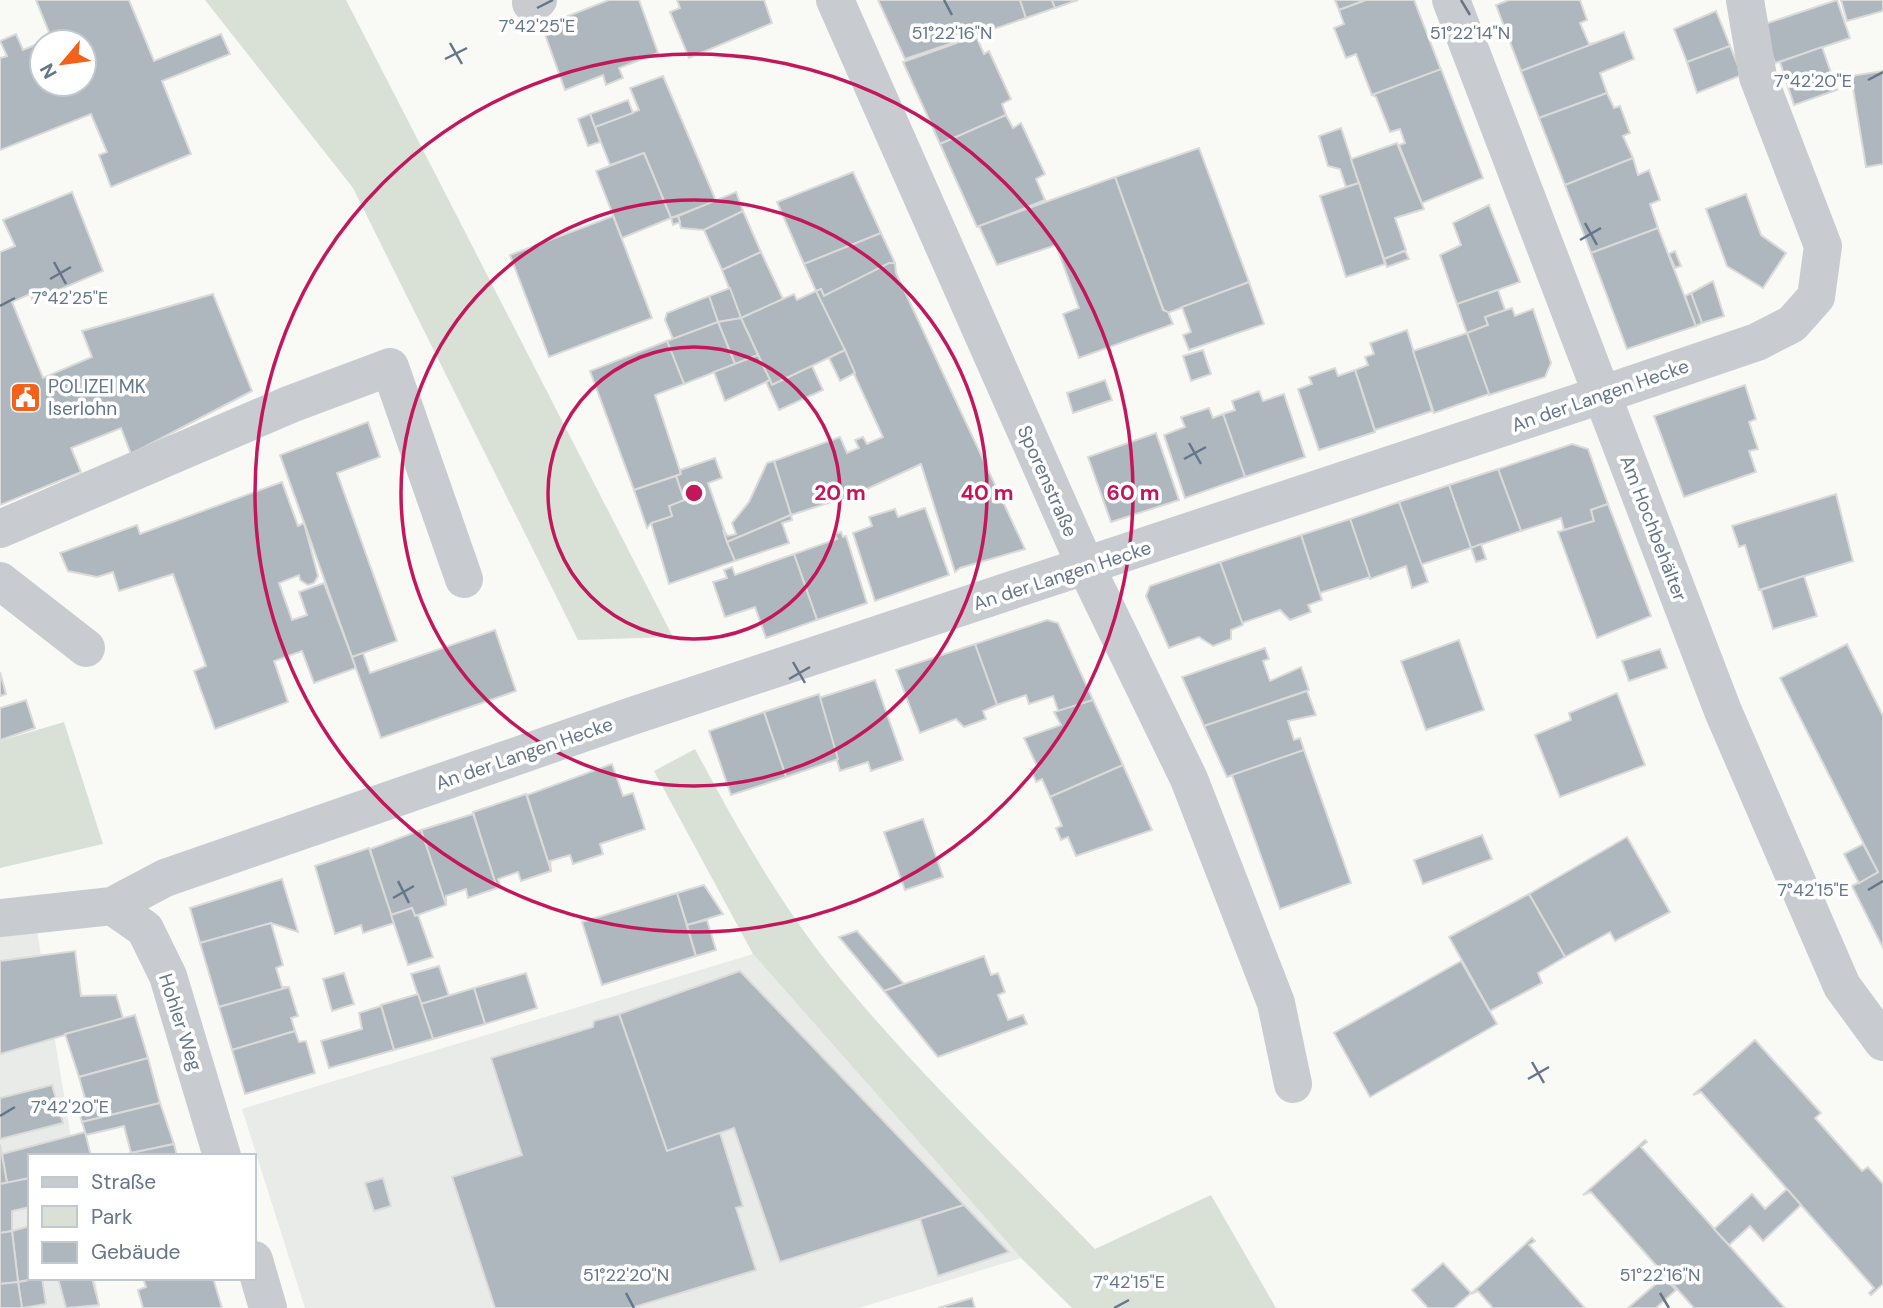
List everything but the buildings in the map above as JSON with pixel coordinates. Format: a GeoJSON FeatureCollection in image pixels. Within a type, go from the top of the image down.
{"type":"FeatureCollection","features":[{"type":"Feature","properties":{"kind":"street","name":"Sporenstraße"},"geometry":{"type":"LineString","coordinates":[[835,0],[1086,567],[1189,779],[1276,1003],[1293,1084]]}},
{"type":"Feature","properties":{"kind":"street","name":"Am Hochbehälter"},"geometry":{"type":"LineString","coordinates":[[1451,0],[1723,711],[1842,986],[1883,1042]]}},
{"type":"Feature","properties":{"kind":"street","name":"An der Langen Hecke"},"geometry":{"type":"LineString","coordinates":[[0,918],[112,906],[165,878],[635,715],[1758,342],[1792,324],[1816,297],[1823,246],[1758,77],[1745,0]]}},
{"type":"Feature","properties":{"kind":"street"},"geometry":{"type":"LineString","coordinates":[[0,528],[291,404],[390,367],[464,579]]}},
{"type":"Feature","properties":{"kind":"street"},"geometry":{"type":"LineString","coordinates":[[0,582],[86,648]]}},
{"type":"Feature","properties":{"kind":"street","name":"Hohler Weg"},"geometry":{"type":"LineString","coordinates":[[112,906],[145,929],[168,976],[221,1154]]}},
{"type":"Feature","properties":{"kind":"street"},"geometry":{"type":"LineString","coordinates":[[256,1266],[268,1308]]}},
{"type":"Feature","properties":{"kind":"shaded area"},"geometry":{"type":"Polygon","coordinates":[[[35,919],[74,1154],[28,1154],[28,1280],[95,1280],[100,1308],[0,1308],[0,924],[35,919]]]}},
{"type":"Feature","properties":{"kind":"shaded area"},"geometry":{"type":"Polygon","coordinates":[[[753,954],[1021,1258],[859,1308],[305,1308],[242,1109],[753,954]]]}},
{"type":"Feature","properties":{"kind":"green space"},"geometry":{"type":"Polygon","coordinates":[[[205,0],[346,0],[673,637],[578,640],[353,188],[205,0]]]}},
{"type":"Feature","properties":{"kind":"green space"},"geometry":{"type":"Polygon","coordinates":[[[64,722],[103,844],[0,868],[0,741],[64,722]]]}},
{"type":"Feature","properties":{"kind":"green space"},"geometry":{"type":"Polygon","coordinates":[[[695,749],[758,860],[792,914],[830,966],[926,1075],[1095,1249],[1211,1195],[1276,1308],[1072,1308],[1021,1258],[753,954],[654,771],[695,749]]]}},
{"type":"Feature","properties":{"kind":"place","name":"POLIZEI MK Iserlohn"},"geometry":{"type":"Point","coordinates":[25,397]}}]}
